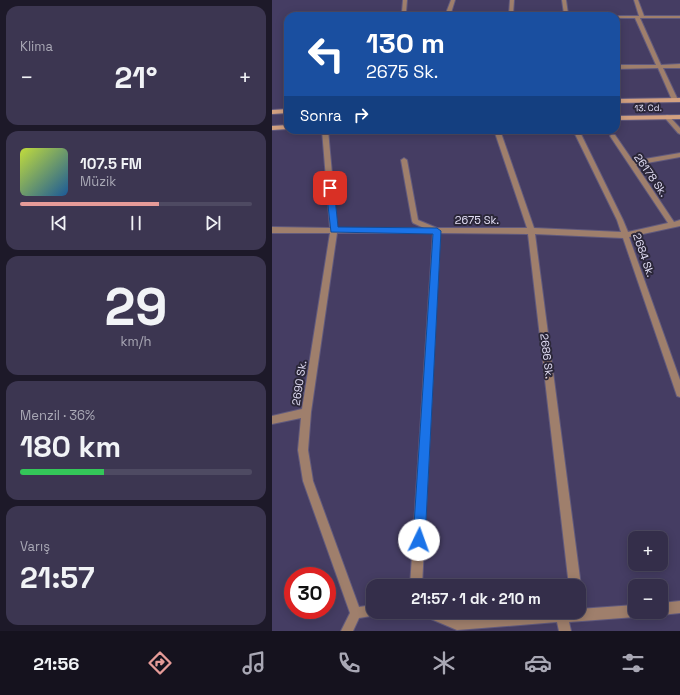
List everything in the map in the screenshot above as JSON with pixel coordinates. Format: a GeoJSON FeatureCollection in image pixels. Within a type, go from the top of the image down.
{"type":"FeatureCollection","features":[{"type":"Feature","properties":{"kind":"main road","name":"13. Cd."},"geometry":{"type":"LineString","coordinates":[[620,101],[678,100]]}},
{"type":"Feature","properties":{"kind":"main road"},"geometry":{"type":"LineString","coordinates":[[272,112],[284,111]]}},
{"type":"Feature","properties":{"kind":"main road","name":"13. Cd."},"geometry":{"type":"LineString","coordinates":[[620,118],[680,117]]}},
{"type":"Feature","properties":{"kind":"main road"},"geometry":{"type":"LineString","coordinates":[[272,128],[284,127]]}},
{"type":"Feature","properties":{"kind":"street"},"geometry":{"type":"LineString","coordinates":[[404,12],[405,0]]}},
{"type":"Feature","properties":{"kind":"street"},"geometry":{"type":"LineString","coordinates":[[449,12],[453,0]]}},
{"type":"Feature","properties":{"kind":"street"},"geometry":{"type":"LineString","coordinates":[[511,12],[512,0]]}},
{"type":"Feature","properties":{"kind":"street"},"geometry":{"type":"LineString","coordinates":[[564,0],[566,12]]}},
{"type":"Feature","properties":{"kind":"street"},"geometry":{"type":"LineString","coordinates":[[636,0],[640,17],[659,66],[678,100]]}},
{"type":"Feature","properties":{"kind":"street"},"geometry":{"type":"LineString","coordinates":[[620,17],[678,17],[680,25]]}},
{"type":"Feature","properties":{"kind":"street"},"geometry":{"type":"LineString","coordinates":[[620,67],[680,66]]}},
{"type":"Feature","properties":{"kind":"street"},"geometry":{"type":"LineString","coordinates":[[667,117],[680,132]]}},
{"type":"Feature","properties":{"kind":"street","name":"2690 Sk."},"geometry":{"type":"LineString","coordinates":[[325,134],[334,230],[306,412],[303,450],[308,482],[356,613]]}},
{"type":"Feature","properties":{"kind":"street","name":"2686 Sk."},"geometry":{"type":"LineString","coordinates":[[498,134],[531,231],[574,579]]}},
{"type":"Feature","properties":{"kind":"street","name":"2684 Sk."},"geometry":{"type":"LineString","coordinates":[[578,134],[626,235],[680,392]]}},
{"type":"Feature","properties":{"kind":"street","name":"26178 Sk."},"geometry":{"type":"LineString","coordinates":[[613,136],[677,224]]}},
{"type":"Feature","properties":{"kind":"street"},"geometry":{"type":"LineString","coordinates":[[632,164],[680,155]]}},
{"type":"Feature","properties":{"kind":"street"},"geometry":{"type":"LineString","coordinates":[[404,160],[415,221],[437,231],[416,579]]}},
{"type":"Feature","properties":{"kind":"street","name":"2675 Sk."},"geometry":{"type":"LineString","coordinates":[[272,230],[531,231],[626,235],[677,224]]}},
{"type":"Feature","properties":{"kind":"street"},"geometry":{"type":"LineString","coordinates":[[272,420],[306,412]]}},
{"type":"Feature","properties":{"kind":"street"},"geometry":{"type":"LineString","coordinates":[[668,608],[680,607]]}},
{"type":"Feature","properties":{"kind":"street"},"geometry":{"type":"LineString","coordinates":[[586,614],[628,611]]}},
{"type":"Feature","properties":{"kind":"street"},"geometry":{"type":"LineString","coordinates":[[347,631],[356,613],[366,612]]}},
{"type":"Feature","properties":{"kind":"street"},"geometry":{"type":"LineString","coordinates":[[442,619],[457,627],[533,619]]}},
{"type":"Feature","properties":{"kind":"street"},"geometry":{"type":"LineString","coordinates":[[563,619],[565,631]]}},
{"type":"Feature","properties":{"kind":"route"},"geometry":{"type":"LineString","coordinates":[[330,188],[334,230],[437,231],[419,540]]}}]}
